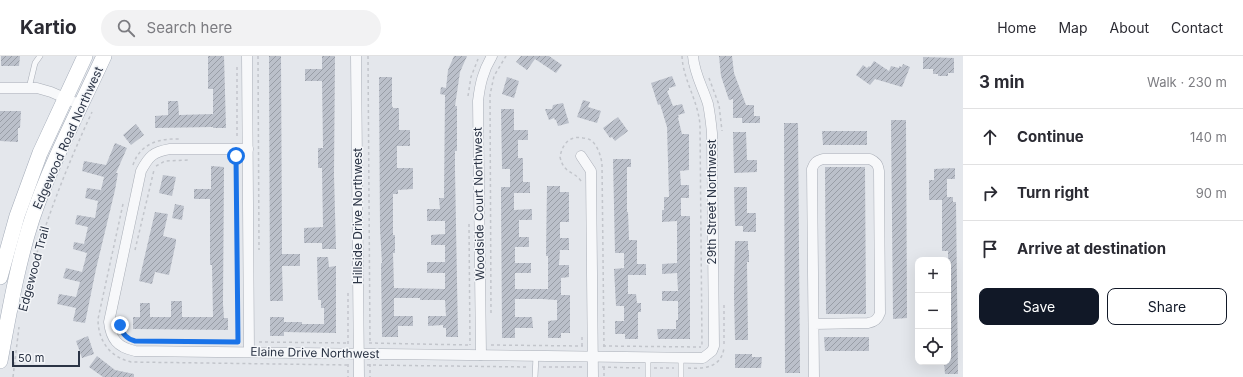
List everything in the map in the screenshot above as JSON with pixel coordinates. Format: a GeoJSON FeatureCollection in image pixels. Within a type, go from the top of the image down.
{"type":"FeatureCollection","features":[{"type":"Feature","properties":{"kind":"main road","name":"Edgewood Road Northwest"},"geometry":{"type":"LineString","coordinates":[[0,277],[17,216],[37,160],[85,56]]}},
{"type":"Feature","properties":{"kind":"main road","name":"Edgewood Road Northwest"},"geometry":{"type":"LineString","coordinates":[[0,361],[13,291],[32,220],[55,161],[87,108],[104,56]]}},
{"type":"Feature","properties":{"kind":"street"},"geometry":{"type":"LineString","coordinates":[[247,56],[249,352]]}},
{"type":"Feature","properties":{"kind":"street","name":"Hillside Drive Northwest"},"geometry":{"type":"LineString","coordinates":[[356,56],[359,377]]}},
{"type":"Feature","properties":{"kind":"street","name":"Woodside Court Northwest"},"geometry":{"type":"LineString","coordinates":[[481,355],[478,101],[481,81],[492,56]]}},
{"type":"Feature","properties":{"kind":"street","name":"29th Street Northwest"},"geometry":{"type":"LineString","coordinates":[[693,56],[694,68],[708,103],[712,133],[714,340],[706,350]]}},
{"type":"Feature","properties":{"kind":"street"},"geometry":{"type":"LineString","coordinates":[[0,88],[37,88],[51,92],[87,108]]}},
{"type":"Feature","properties":{"kind":"street","name":"Elaine Drive Northwest"},"geometry":{"type":"LineString","coordinates":[[248,149],[170,149],[158,151],[148,158],[141,171],[109,322],[112,337],[126,349],[135,351],[680,358],[703,358],[706,350]]}},
{"type":"Feature","properties":{"kind":"street"},"geometry":{"type":"LineString","coordinates":[[581,156],[591,171],[593,377]]}},
{"type":"Feature","properties":{"kind":"street"},"geometry":{"type":"LineString","coordinates":[[814,324],[868,323],[874,322],[880,313],[879,171],[876,162],[870,159],[823,159],[817,160],[813,164],[814,377]]}},
{"type":"Feature","properties":{"kind":"lane"},"geometry":{"type":"LineString","coordinates":[[28,88],[34,63],[40,56]]}},
{"type":"Feature","properties":{"kind":"lane"},"geometry":{"type":"LineString","coordinates":[[535,377],[536,356]]}},
{"type":"Feature","properties":{"kind":"lane"},"geometry":{"type":"LineString","coordinates":[[648,357],[648,377]]}},
{"type":"Feature","properties":{"kind":"lane"},"geometry":{"type":"LineString","coordinates":[[680,358],[681,377]]}},
{"type":"Feature","properties":{"kind":"path"},"geometry":{"type":"LineString","coordinates":[[258,56],[259,255]]}},
{"type":"Feature","properties":{"kind":"path"},"geometry":{"type":"LineString","coordinates":[[368,56],[370,343]]}},
{"type":"Feature","properties":{"kind":"path"},"geometry":{"type":"LineString","coordinates":[[491,313],[490,95],[494,76],[506,56]]}},
{"type":"Feature","properties":{"kind":"path"},"geometry":{"type":"LineString","coordinates":[[599,346],[706,350],[700,124],[697,105],[683,67],[682,56]]}},
{"type":"Feature","properties":{"kind":"path"},"geometry":{"type":"LineString","coordinates":[[237,64],[237,143]]}},
{"type":"Feature","properties":{"kind":"path","name":"Edgewood Trail"},"geometry":{"type":"LineString","coordinates":[[26,291],[54,199],[87,108]]}},
{"type":"Feature","properties":{"kind":"path"},"geometry":{"type":"LineString","coordinates":[[131,169],[136,157],[149,144],[164,139],[184,139]]}},
{"type":"Feature","properties":{"kind":"path"},"geometry":{"type":"LineString","coordinates":[[236,156],[238,346]]}},
{"type":"Feature","properties":{"kind":"path"},"geometry":{"type":"LineString","coordinates":[[135,251],[154,169],[158,164],[165,161],[189,160]]}},
{"type":"Feature","properties":{"kind":"path"},"geometry":{"type":"LineString","coordinates":[[124,199],[98,319],[98,330],[101,338],[105,346],[112,353],[131,362],[353,364]]}},
{"type":"Feature","properties":{"kind":"path","name":"Edgewood Trail"},"geometry":{"type":"LineString","coordinates":[[13,377],[20,326]]}},
{"type":"Feature","properties":{"kind":"path"},"geometry":{"type":"LineString","coordinates":[[182,341],[242,342]]}},
{"type":"Feature","properties":{"kind":"path"},"geometry":{"type":"LineString","coordinates":[[255,342],[352,343]]}},
{"type":"Feature","properties":{"kind":"path"},"geometry":{"type":"LineString","coordinates":[[365,343],[475,345]]}},
{"type":"Feature","properties":{"kind":"path"},"geometry":{"type":"LineString","coordinates":[[487,344],[587,346]]}},
{"type":"Feature","properties":{"kind":"path"},"geometry":{"type":"LineString","coordinates":[[491,344],[491,349]]}},
{"type":"Feature","properties":{"kind":"path"},"geometry":{"type":"LineString","coordinates":[[348,360],[348,377]]}},
{"type":"Feature","properties":{"kind":"path"},"geometry":{"type":"LineString","coordinates":[[370,360],[370,377]]}},
{"type":"Feature","properties":{"kind":"path"},"geometry":{"type":"LineString","coordinates":[[604,364],[604,377]]}},
{"type":"Feature","properties":{"kind":"path"},"geometry":{"type":"LineString","coordinates":[[365,365],[587,367]]}},
{"type":"Feature","properties":{"kind":"building"},"geometry":{"type":"Polygon","coordinates":[[[1,56],[20,56],[19,66],[1,66],[1,56]]]}},
{"type":"Feature","properties":{"kind":"building"},"geometry":{"type":"Polygon","coordinates":[[[208,56],[224,56],[226,128],[155,128],[155,116],[168,115],[168,101],[178,101],[179,115],[213,114],[213,89],[208,89],[208,56]]]}},
{"type":"Feature","properties":{"kind":"building"},"geometry":{"type":"Polygon","coordinates":[[[269,56],[281,56],[282,254],[300,254],[300,266],[282,266],[283,301],[270,301],[269,56]]]}},
{"type":"Feature","properties":{"kind":"building"},"geometry":{"type":"Polygon","coordinates":[[[322,56],[335,56],[334,175],[336,249],[322,249],[322,243],[304,243],[304,228],[323,227],[322,168],[318,168],[318,148],[323,148],[322,81],[305,81],[305,69],[322,69],[322,56]]]}},
{"type":"Feature","properties":{"kind":"building"},"geometry":{"type":"Polygon","coordinates":[[[454,56],[467,56],[460,72],[455,106],[457,106],[457,151],[455,151],[455,169],[458,337],[446,337],[446,328],[443,328],[443,325],[428,326],[428,316],[446,316],[445,300],[394,298],[394,316],[413,316],[413,326],[398,326],[398,337],[382,337],[379,77],[392,77],[392,106],[393,108],[399,108],[399,130],[410,130],[410,146],[397,146],[397,168],[413,168],[413,189],[398,190],[398,194],[393,194],[393,235],[395,235],[395,253],[393,253],[394,288],[445,289],[445,273],[427,273],[427,262],[445,262],[445,245],[431,245],[431,235],[445,234],[445,221],[427,221],[427,209],[440,209],[439,198],[444,198],[445,95],[440,94],[441,87],[446,88],[448,70],[454,56]]]}},
{"type":"Feature","properties":{"kind":"building"},"geometry":{"type":"Polygon","coordinates":[[[521,56],[549,56],[562,65],[556,73],[535,59],[527,70],[516,62],[521,56]]]}},
{"type":"Feature","properties":{"kind":"building"},"geometry":{"type":"Polygon","coordinates":[[[719,56],[732,56],[734,73],[746,105],[754,105],[754,116],[760,116],[760,123],[742,123],[742,118],[733,118],[733,99],[729,100],[721,76],[719,56]]]}},
{"type":"Feature","properties":{"kind":"building"},"geometry":{"type":"Polygon","coordinates":[[[923,57],[954,58],[954,73],[948,73],[948,76],[938,76],[938,74],[933,74],[933,69],[923,69],[923,57]]]}},
{"type":"Feature","properties":{"kind":"building"},"geometry":{"type":"Polygon","coordinates":[[[874,61],[889,71],[891,66],[899,68],[899,66],[902,67],[903,64],[910,67],[902,87],[875,79],[870,85],[856,75],[863,65],[867,68],[869,66],[870,67],[874,61]]]}},
{"type":"Feature","properties":{"kind":"building"},"geometry":{"type":"Polygon","coordinates":[[[672,76],[676,86],[669,88],[667,91],[673,106],[682,104],[685,113],[678,115],[678,118],[682,134],[689,134],[689,170],[680,171],[681,185],[689,185],[689,198],[681,198],[681,216],[690,216],[690,339],[658,339],[657,329],[676,329],[676,320],[678,320],[678,301],[662,301],[662,291],[678,291],[677,273],[662,274],[662,264],[677,263],[677,221],[662,222],[664,197],[669,197],[667,127],[660,104],[658,105],[651,83],[672,76]]]}},
{"type":"Feature","properties":{"kind":"building"},"geometry":{"type":"Polygon","coordinates":[[[507,77],[519,81],[514,98],[502,94],[507,77]]]}},
{"type":"Feature","properties":{"kind":"building"},"geometry":{"type":"Polygon","coordinates":[[[583,100],[590,102],[588,107],[601,111],[597,123],[577,117],[583,100]]]}},
{"type":"Feature","properties":{"kind":"building"},"geometry":{"type":"Polygon","coordinates":[[[563,103],[569,123],[558,126],[554,118],[549,120],[545,109],[552,109],[553,105],[563,103]]]}},
{"type":"Feature","properties":{"kind":"building"},"geometry":{"type":"Polygon","coordinates":[[[501,109],[514,109],[514,130],[528,130],[528,140],[518,140],[518,158],[523,158],[523,182],[530,182],[530,193],[514,193],[514,210],[532,209],[532,220],[519,220],[519,237],[529,237],[529,247],[515,247],[515,263],[531,263],[531,273],[515,273],[515,289],[548,289],[548,256],[546,256],[547,186],[560,186],[560,192],[569,192],[569,222],[560,222],[560,238],[569,238],[569,250],[560,250],[559,265],[569,265],[569,277],[561,278],[561,295],[570,295],[570,333],[561,333],[561,338],[548,338],[548,321],[557,320],[557,300],[515,299],[515,317],[532,317],[533,328],[515,328],[515,338],[502,338],[501,187],[510,187],[510,169],[502,169],[501,109]]]}},
{"type":"Feature","properties":{"kind":"building"},"geometry":{"type":"Polygon","coordinates":[[[0,111],[21,111],[20,128],[18,128],[18,142],[0,141],[0,111]]]}},
{"type":"Feature","properties":{"kind":"building"},"geometry":{"type":"Polygon","coordinates":[[[618,117],[628,131],[615,141],[612,137],[610,138],[603,128],[618,117]]]}},
{"type":"Feature","properties":{"kind":"building"},"geometry":{"type":"Polygon","coordinates":[[[891,120],[906,120],[907,318],[893,319],[891,120]]]}},
{"type":"Feature","properties":{"kind":"building"},"geometry":{"type":"Polygon","coordinates":[[[784,123],[798,123],[800,373],[785,373],[784,123]]]}},
{"type":"Feature","properties":{"kind":"building"},"geometry":{"type":"Polygon","coordinates":[[[136,124],[144,135],[131,145],[123,135],[136,124]]]}},
{"type":"Feature","properties":{"kind":"building"},"geometry":{"type":"Polygon","coordinates":[[[822,131],[867,131],[867,145],[823,145],[822,131]]]}},
{"type":"Feature","properties":{"kind":"building"},"geometry":{"type":"Polygon","coordinates":[[[733,132],[746,132],[747,160],[757,160],[757,172],[734,173],[733,132]]]}},
{"type":"Feature","properties":{"kind":"building"},"geometry":{"type":"Polygon","coordinates":[[[115,143],[127,148],[116,173],[118,173],[115,190],[85,323],[73,321],[76,308],[57,304],[59,294],[76,297],[80,282],[63,278],[66,268],[82,272],[87,253],[73,249],[74,242],[84,244],[88,227],[75,224],[77,215],[95,218],[98,201],[85,198],[87,188],[101,190],[104,177],[82,171],[84,161],[106,165],[115,143]]]}},
{"type":"Feature","properties":{"kind":"building"},"geometry":{"type":"Polygon","coordinates":[[[613,159],[631,159],[631,167],[627,167],[627,212],[629,240],[637,240],[637,264],[646,264],[646,275],[628,275],[628,294],[636,294],[637,303],[641,303],[641,312],[638,312],[638,339],[625,339],[625,334],[615,334],[615,321],[624,321],[624,306],[616,306],[614,269],[624,268],[624,253],[615,253],[613,159]]]}},
{"type":"Feature","properties":{"kind":"building"},"geometry":{"type":"Polygon","coordinates":[[[211,166],[224,167],[223,304],[224,318],[228,318],[228,330],[133,329],[133,317],[140,317],[140,303],[150,303],[150,317],[171,317],[171,301],[182,301],[182,317],[213,317],[212,265],[210,265],[210,199],[194,199],[194,189],[211,189],[211,166]]]}},
{"type":"Feature","properties":{"kind":"building"},"geometry":{"type":"Polygon","coordinates":[[[825,167],[865,167],[866,314],[826,314],[825,167]]]}},
{"type":"Feature","properties":{"kind":"building"},"geometry":{"type":"Polygon","coordinates":[[[955,168],[955,179],[947,179],[947,197],[953,197],[953,202],[956,202],[958,374],[945,374],[944,365],[951,365],[951,257],[948,257],[948,251],[942,251],[942,200],[929,200],[929,180],[934,180],[934,169],[955,168]]]}},
{"type":"Feature","properties":{"kind":"building"},"geometry":{"type":"Polygon","coordinates":[[[163,175],[176,177],[172,196],[159,193],[163,175]]]}},
{"type":"Feature","properties":{"kind":"building"},"geometry":{"type":"Polygon","coordinates":[[[734,187],[747,187],[747,213],[756,213],[756,232],[743,232],[743,226],[735,226],[734,187]]]}},
{"type":"Feature","properties":{"kind":"building"},"geometry":{"type":"Polygon","coordinates":[[[175,204],[184,206],[182,220],[172,218],[175,204]]]}},
{"type":"Feature","properties":{"kind":"building"},"geometry":{"type":"Polygon","coordinates":[[[155,212],[168,214],[163,236],[176,239],[176,242],[169,275],[155,272],[152,284],[139,281],[155,212]]]}},
{"type":"Feature","properties":{"kind":"building"},"geometry":{"type":"Polygon","coordinates":[[[735,241],[748,241],[748,340],[735,340],[735,241]]]}},
{"type":"Feature","properties":{"kind":"building"},"geometry":{"type":"Polygon","coordinates":[[[317,257],[328,257],[329,267],[336,266],[336,333],[284,332],[284,336],[270,336],[270,317],[284,317],[284,322],[324,324],[324,308],[321,308],[321,300],[318,300],[317,257]]]}},
{"type":"Feature","properties":{"kind":"building"},"geometry":{"type":"Polygon","coordinates":[[[88,336],[94,354],[82,358],[76,341],[88,336]]]}},
{"type":"Feature","properties":{"kind":"building"},"geometry":{"type":"Polygon","coordinates":[[[824,337],[869,337],[869,351],[825,351],[824,337]]]}},
{"type":"Feature","properties":{"kind":"building"},"geometry":{"type":"Polygon","coordinates":[[[735,354],[752,354],[752,357],[762,357],[761,368],[735,368],[735,354]]]}},
{"type":"Feature","properties":{"kind":"building"},"geometry":{"type":"Polygon","coordinates":[[[97,356],[115,370],[134,374],[134,377],[103,377],[89,367],[97,356]]]}},
{"type":"Feature","properties":{"kind":"route"},"geometry":{"type":"LineString","coordinates":[[120,325],[124,335],[135,341],[238,342],[236,156]]}}]}
